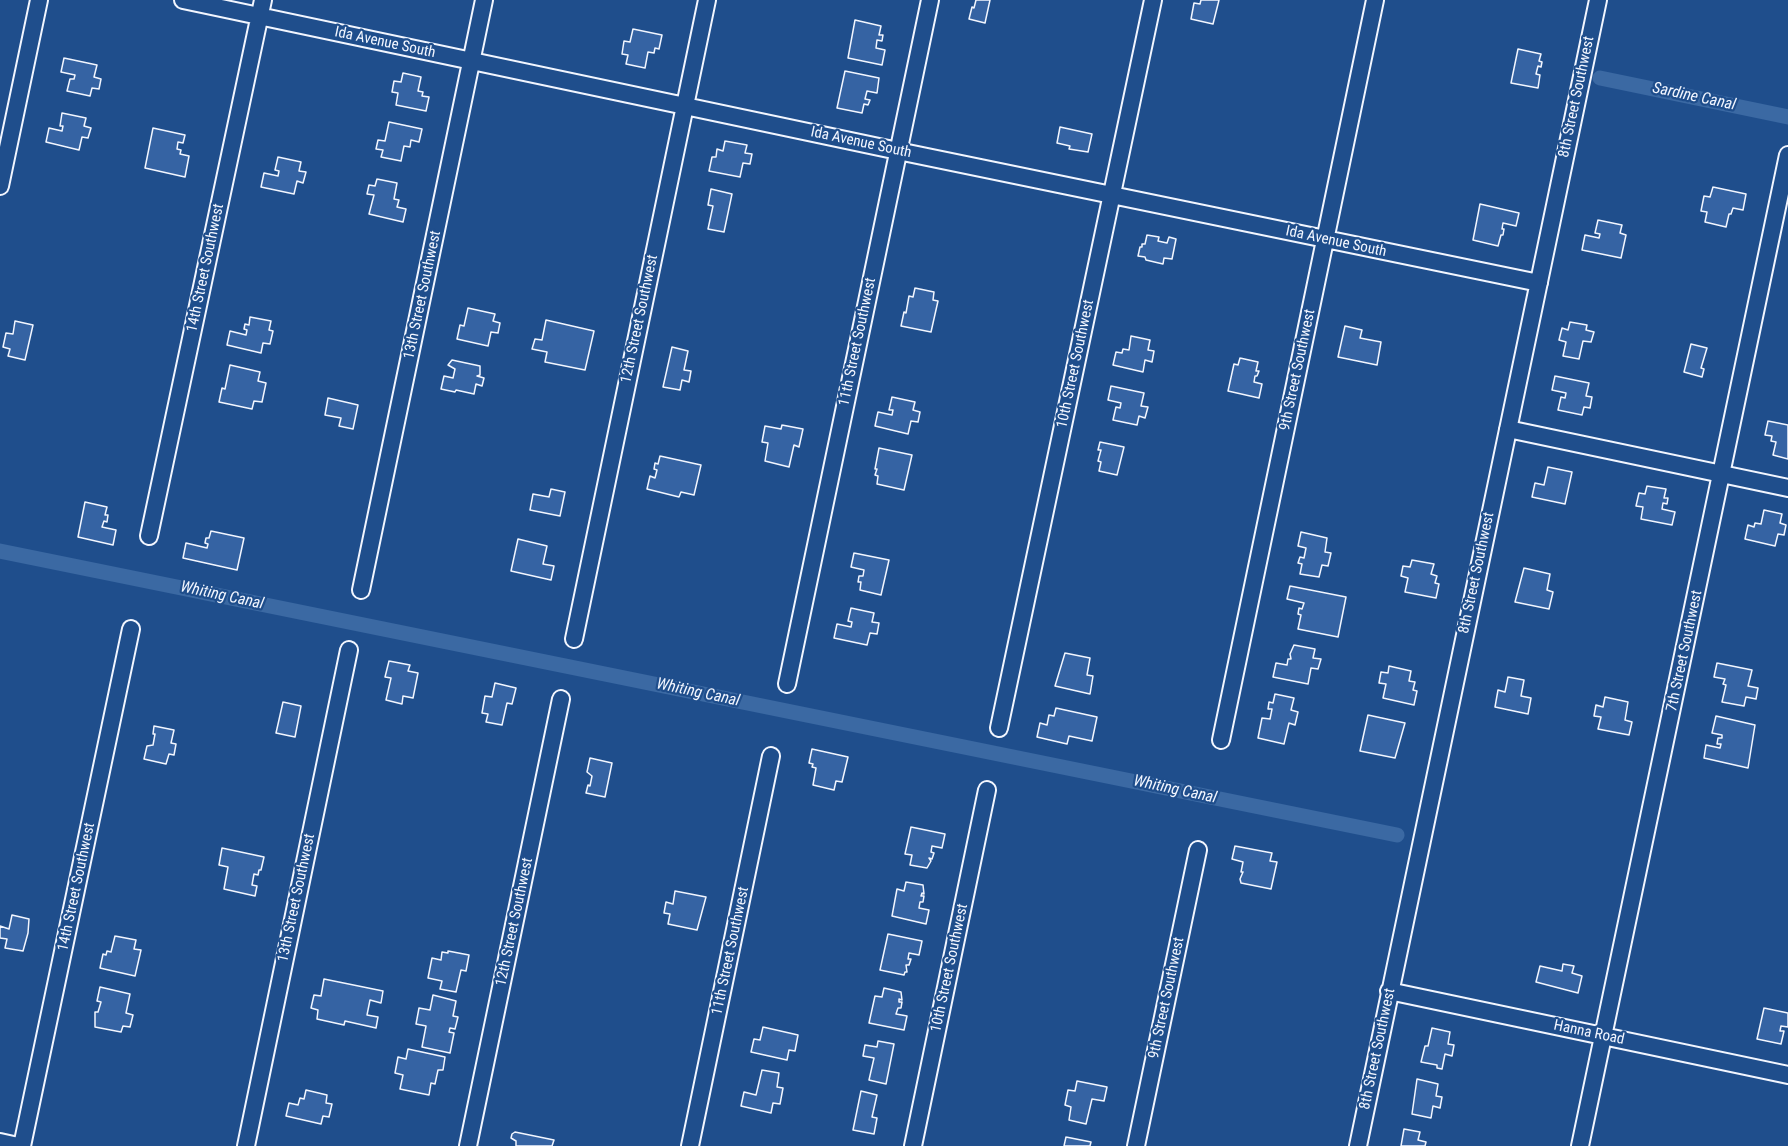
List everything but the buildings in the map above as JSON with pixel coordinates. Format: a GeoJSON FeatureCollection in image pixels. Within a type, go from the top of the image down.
{"type":"FeatureCollection","features":[{"type":"Feature","properties":{"kind":"street"},"geometry":{"type":"LineString","coordinates":[[0,186],[39,0]]}},
{"type":"Feature","properties":{"kind":"street","name":"Ida Avenue South"},"geometry":{"type":"LineString","coordinates":[[183,0],[261,8],[472,61],[1539,283]]}},
{"type":"Feature","properties":{"kind":"street","name":"13th Street Southwest"},"geometry":{"type":"LineString","coordinates":[[361,590],[484,0]]}},
{"type":"Feature","properties":{"kind":"street","name":"12th Street Southwest"},"geometry":{"type":"LineString","coordinates":[[574,639],[707,0]]}},
{"type":"Feature","properties":{"kind":"street","name":"11th Street Southwest"},"geometry":{"type":"LineString","coordinates":[[787,684],[930,0]]}},
{"type":"Feature","properties":{"kind":"street","name":"10th Street Southwest"},"geometry":{"type":"LineString","coordinates":[[999,728],[1153,0]]}},
{"type":"Feature","properties":{"kind":"street","name":"9th Street Southwest"},"geometry":{"type":"LineString","coordinates":[[1221,740],[1375,0]]}},
{"type":"Feature","properties":{"kind":"street","name":"8th Street Southwest"},"geometry":{"type":"LineString","coordinates":[[1358,1146],[1598,0]]}},
{"type":"Feature","properties":{"kind":"street","name":"14th Street Southwest"},"geometry":{"type":"LineString","coordinates":[[150,536],[261,8]]}},
{"type":"Feature","properties":{"kind":"street","name":"7th Street Southwest"},"geometry":{"type":"LineString","coordinates":[[1580,1146],[1788,155]]}},
{"type":"Feature","properties":{"kind":"street"},"geometry":{"type":"LineString","coordinates":[[1508,429],[1788,488]]}},
{"type":"Feature","properties":{"kind":"street","name":"14th Street Southwest"},"geometry":{"type":"LineString","coordinates":[[20,1146],[131,629]]}},
{"type":"Feature","properties":{"kind":"street","name":"13th Street Southwest"},"geometry":{"type":"LineString","coordinates":[[246,1146],[349,650]]}},
{"type":"Feature","properties":{"kind":"street","name":"12th Street Southwest"},"geometry":{"type":"LineString","coordinates":[[468,1146],[561,699]]}},
{"type":"Feature","properties":{"kind":"street","name":"11th Street Southwest"},"geometry":{"type":"LineString","coordinates":[[690,1146],[771,756]]}},
{"type":"Feature","properties":{"kind":"street","name":"10th Street Southwest"},"geometry":{"type":"LineString","coordinates":[[913,1146],[987,790]]}},
{"type":"Feature","properties":{"kind":"street","name":"9th Street Southwest"},"geometry":{"type":"LineString","coordinates":[[1136,1146],[1198,850]]}},
{"type":"Feature","properties":{"kind":"street","name":"Hanna Road"},"geometry":{"type":"LineString","coordinates":[[1389,991],[1788,1075]]}},
{"type":"Feature","properties":{"kind":"street"},"geometry":{"type":"LineString","coordinates":[[0,1142],[20,1146]]}},
{"type":"Feature","properties":{"kind":"waterway","name":"Sardine Canal"},"geometry":{"type":"LineString","coordinates":[[1600,78],[1788,117]]}},
{"type":"Feature","properties":{"kind":"waterway","name":"Whiting Canal"},"geometry":{"type":"LineString","coordinates":[[0,551],[1397,835]]}}]}
